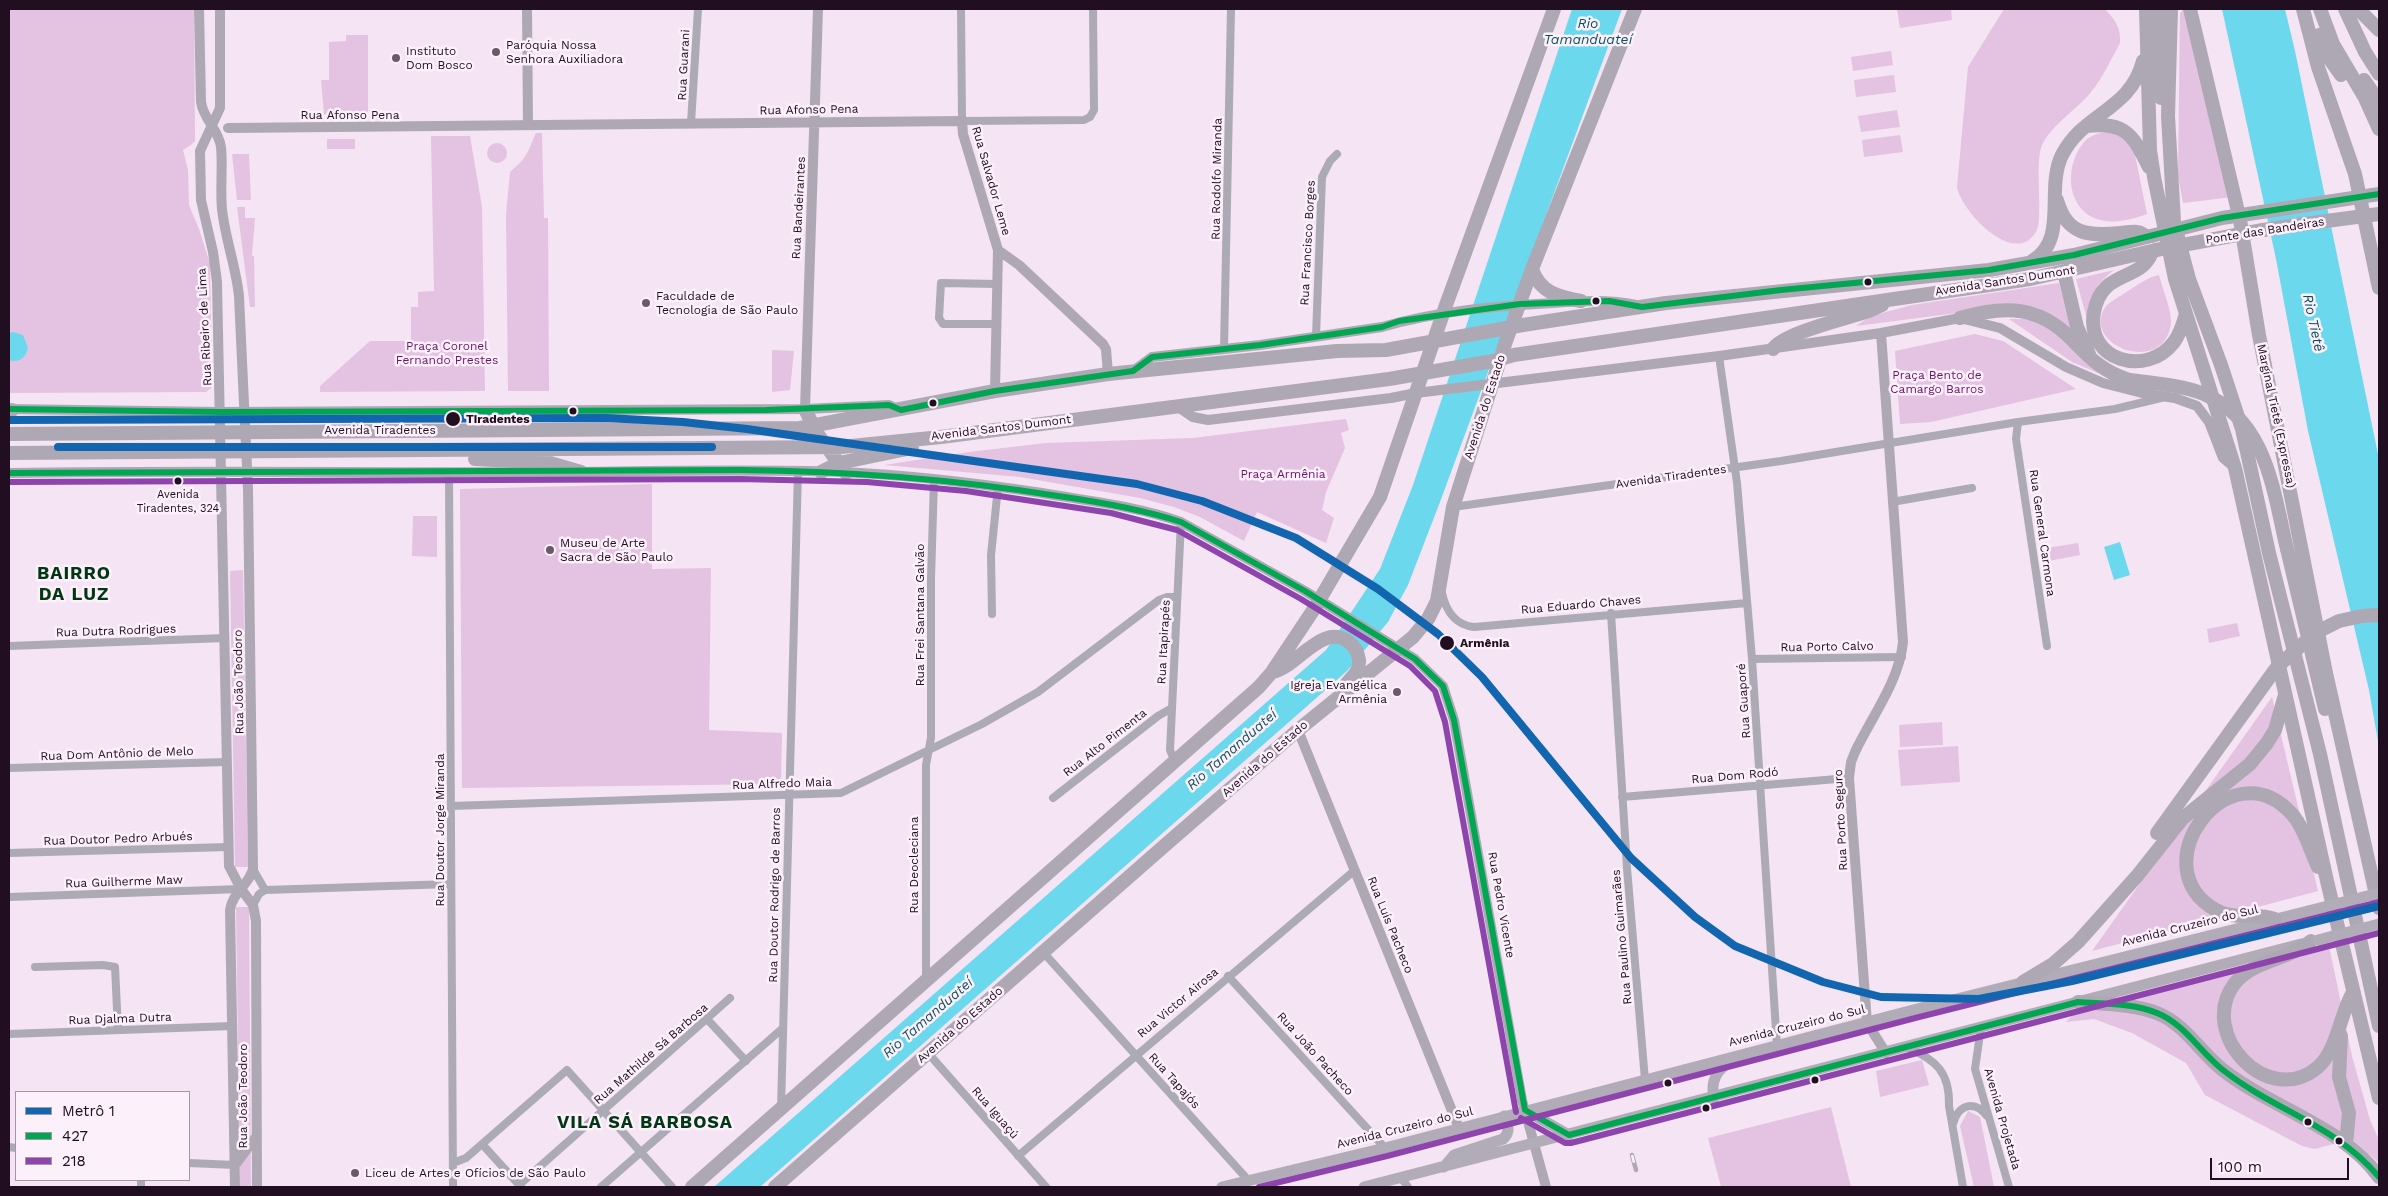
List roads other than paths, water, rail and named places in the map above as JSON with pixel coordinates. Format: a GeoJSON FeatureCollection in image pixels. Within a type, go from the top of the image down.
{"type":"FeatureCollection","features":[{"type":"Feature","properties":{"kind":"highway"},"geometry":{"type":"LineString","coordinates":[[692,1187],[1175,762],[1259,687],[1272,672],[1350,551],[1380,497],[1433,342],[1554,9]]}},
{"type":"Feature","properties":{"kind":"highway","name":"Avenida do Estado"},"geometry":{"type":"LineString","coordinates":[[775,1187],[1298,730],[1412,637],[1428,618],[1434,609],[1440,587],[1453,507],[1488,384],[1517,305],[1635,9]]}},
{"type":"Feature","properties":{"kind":"highway"},"geometry":{"type":"LineString","coordinates":[[2146,9],[2148,121],[2154,177],[2175,279],[2235,468],[2353,992],[2379,1098]]}},
{"type":"Feature","properties":{"kind":"highway"},"geometry":{"type":"LineString","coordinates":[[2159,9],[2160,87],[2162,101],[2168,116]]}},
{"type":"Feature","properties":{"kind":"highway"},"geometry":{"type":"LineString","coordinates":[[2171,9],[2168,116],[2172,214],[2188,279],[2221,364],[2242,429],[2269,553],[2320,754],[2379,1026]]}},
{"type":"Feature","properties":{"kind":"highway","name":"Marginal Tietê (Expressa)"},"geometry":{"type":"LineString","coordinates":[[2190,9],[2240,220],[2259,334],[2326,673],[2360,823]]}},
{"type":"Feature","properties":{"kind":"highway"},"geometry":{"type":"LineString","coordinates":[[2302,9],[2318,67],[2355,174],[2379,288]]}},
{"type":"Feature","properties":{"kind":"highway"},"geometry":{"type":"LineString","coordinates":[[2311,9],[2329,58],[2369,117],[2378,125]]}},
{"type":"Feature","properties":{"kind":"highway"},"geometry":{"type":"LineString","coordinates":[[2320,9],[2336,50],[2365,98],[2378,125]]}},
{"type":"Feature","properties":{"kind":"highway"},"geometry":{"type":"LineString","coordinates":[[2327,9],[2346,53],[2379,102]]}},
{"type":"Feature","properties":{"kind":"highway"},"geometry":{"type":"LineString","coordinates":[[2345,9],[2365,52],[2379,74]]}},
{"type":"Feature","properties":{"kind":"highway"},"geometry":{"type":"LineString","coordinates":[[2358,9],[2379,30]]}},
{"type":"Feature","properties":{"kind":"highway"},"geometry":{"type":"LineString","coordinates":[[2025,264],[2044,253],[2053,235],[2056,172],[2063,154],[2071,140],[2086,126],[2122,99],[2133,87],[2141,72],[2148,48]]}},
{"type":"Feature","properties":{"kind":"highway"},"geometry":{"type":"LineString","coordinates":[[2086,126],[2111,125],[2124,130],[2136,142],[2154,177]]}},
{"type":"Feature","properties":{"kind":"highway"},"geometry":{"type":"LineString","coordinates":[[2054,189],[2062,215],[2070,226],[2078,231],[2093,234],[2135,231],[2149,236]]}},
{"type":"Feature","properties":{"kind":"highway","name":"Ponte das Bandeiras"},"geometry":{"type":"LineString","coordinates":[[2149,236],[2222,218],[2379,194]]}},
{"type":"Feature","properties":{"kind":"highway","name":"Ponte das Bandeiras"},"geometry":{"type":"LineString","coordinates":[[2154,251],[2240,234],[2379,214]]}},
{"type":"Feature","properties":{"kind":"highway","name":"Avenida Santos Dumont"},"geometry":{"type":"LineString","coordinates":[[812,426],[995,391],[1108,374],[1243,362],[1337,351],[1386,350],[1509,327],[1642,307],[1781,290],[1980,271],[2025,264],[2149,236]]}},
{"type":"Feature","properties":{"kind":"highway"},"geometry":{"type":"LineString","coordinates":[[2154,251],[2145,265],[2113,281],[2099,295],[2094,314],[2095,329],[2102,348],[2112,356],[2125,361],[2143,360],[2157,356],[2173,343],[2186,314]]}},
{"type":"Feature","properties":{"kind":"highway","name":"Avenida Santos Dumont"},"geometry":{"type":"LineString","coordinates":[[826,448],[941,437],[1175,405],[1389,379],[1497,361],[1514,355],[2064,272],[2154,251]]}},
{"type":"Feature","properties":{"kind":"highway"},"geometry":{"type":"LineString","coordinates":[[1532,269],[1538,283],[1548,292],[1581,301]]}},
{"type":"Feature","properties":{"kind":"highway"},"geometry":{"type":"LineString","coordinates":[[2064,272],[2077,327],[2092,361]]}},
{"type":"Feature","properties":{"kind":"highway"},"geometry":{"type":"LineString","coordinates":[[1773,348],[1782,340],[1870,311],[1891,298]]}},
{"type":"Feature","properties":{"kind":"highway"},"geometry":{"type":"LineString","coordinates":[[1960,318],[1992,311],[2031,312],[2064,332],[2092,361],[2102,368],[2129,380],[2176,387],[2205,395],[2231,411],[2246,424],[2256,438],[2264,459],[2287,549],[2348,799],[2360,823],[2379,908]]}},
{"type":"Feature","properties":{"kind":"highway"},"geometry":{"type":"LineString","coordinates":[[805,409],[812,426],[842,468]]}},
{"type":"Feature","properties":{"kind":"highway","name":"Avenida Tiradentes"},"geometry":{"type":"LineString","coordinates":[[9,434],[812,426]]}},
{"type":"Feature","properties":{"kind":"highway"},"geometry":{"type":"LineString","coordinates":[[821,472],[929,445],[941,437]]}},
{"type":"Feature","properties":{"kind":"highway","name":"Avenida Tiradentes"},"geometry":{"type":"LineString","coordinates":[[9,453],[826,448]]}},
{"type":"Feature","properties":{"kind":"highway"},"geometry":{"type":"LineString","coordinates":[[443,450],[462,458],[550,463],[581,472]]}},
{"type":"Feature","properties":{"kind":"highway"},"geometry":{"type":"LineString","coordinates":[[2110,904],[2157,833],[2277,667],[2315,633],[2339,621],[2362,616],[2379,616]]}},
{"type":"Feature","properties":{"kind":"highway"},"geometry":{"type":"LineString","coordinates":[[1272,672],[1282,670],[1320,641],[1339,637],[1350,643],[1358,657],[1359,663],[1355,674],[1338,692],[1338,697]]}},
{"type":"Feature","properties":{"kind":"highway"},"geometry":{"type":"LineString","coordinates":[[2023,982],[2053,964],[2066,953],[2137,876],[2190,811],[2237,776],[2261,752],[2275,730],[2286,692]]}},
{"type":"Feature","properties":{"kind":"highway"},"geometry":{"type":"LineString","coordinates":[[2275,919],[2264,915],[2243,917],[2226,915],[2215,910],[2196,892],[2188,875],[2185,857],[2191,837],[2200,821],[2212,808],[2227,798],[2256,793],[2279,802],[2293,814],[2322,876],[2328,881]]}},
{"type":"Feature","properties":{"kind":"highway"},"geometry":{"type":"LineString","coordinates":[[2314,940],[2303,948],[2249,971],[2235,982],[2227,996],[2224,1017],[2228,1041],[2240,1059],[2260,1073],[2285,1079],[2301,1077],[2318,1068],[2328,1056],[2345,1005],[2353,992]]}},
{"type":"Feature","properties":{"kind":"highway"},"geometry":{"type":"LineString","coordinates":[[2078,1002],[2130,1007],[2162,1016],[2179,1027],[2223,1070],[2250,1089],[2346,1144],[2379,1177]]}},
{"type":"Feature","properties":{"kind":"highway"},"geometry":{"type":"LineString","coordinates":[[2340,1021],[2342,1030],[2339,1077],[2349,1113],[2346,1144]]}},
{"type":"Feature","properties":{"kind":"main road"},"geometry":{"type":"LineString","coordinates":[[199,9],[202,110],[212,126],[221,147]]}},
{"type":"Feature","properties":{"kind":"main road","name":"Rua Ribeiro de Lima"},"geometry":{"type":"LineString","coordinates":[[220,9],[219,113],[200,151],[200,200],[217,274],[222,471]]}},
{"type":"Feature","properties":{"kind":"main road"},"geometry":{"type":"LineString","coordinates":[[527,9],[528,125]]}},
{"type":"Feature","properties":{"kind":"main road","name":"Rua Bandeirantes"},"geometry":{"type":"LineString","coordinates":[[805,409],[818,9]]}},
{"type":"Feature","properties":{"kind":"main road"},"geometry":{"type":"LineString","coordinates":[[219,113],[228,128],[221,147],[222,211],[240,296],[243,412],[248,471]]}},
{"type":"Feature","properties":{"kind":"main road","name":"Rua Afonso Pena"},"geometry":{"type":"LineString","coordinates":[[228,128],[962,121]]}},
{"type":"Feature","properties":{"kind":"main road","name":"Rua Salvador Leme"},"geometry":{"type":"LineString","coordinates":[[962,121],[963,134],[998,250],[995,391]]}},
{"type":"Feature","properties":{"kind":"main road"},"geometry":{"type":"LineString","coordinates":[[998,250],[1019,265],[1103,344],[1106,349],[1108,374]]}},
{"type":"Feature","properties":{"kind":"main road","name":"Avenida Santos Dumont"},"geometry":{"type":"LineString","coordinates":[[1133,371],[1152,358],[1316,336],[1460,312],[1517,305],[1581,301],[1619,301],[1642,307]]}},
{"type":"Feature","properties":{"kind":"main road"},"geometry":{"type":"LineString","coordinates":[[1175,405],[1193,417],[1208,420],[1719,356],[1881,333],[1960,318],[2000,328],[2066,368],[2103,383],[2188,402],[2203,411],[2223,458],[2235,468]]}},
{"type":"Feature","properties":{"kind":"main road"},"geometry":{"type":"LineString","coordinates":[[1881,333],[1889,443]]}},
{"type":"Feature","properties":{"kind":"main road","name":"Avenida Santos Dumont"},"geometry":{"type":"LineString","coordinates":[[805,409],[888,405],[900,410]]}},
{"type":"Feature","properties":{"kind":"main road","name":"Avenida Tiradentes"},"geometry":{"type":"LineString","coordinates":[[10,410],[243,412],[805,409]]}},
{"type":"Feature","properties":{"kind":"main road","name":"Rua Porto Seguro"},"geometry":{"type":"LineString","coordinates":[[1886,1053],[1867,1023],[1849,778],[1855,752],[1896,675],[1902,657],[1904,642],[1889,443]]}},
{"type":"Feature","properties":{"kind":"main road"},"geometry":{"type":"LineString","coordinates":[[842,468],[998,487],[1077,499],[1166,517],[1181,522],[1319,599],[1398,648]]}},
{"type":"Feature","properties":{"kind":"main road"},"geometry":{"type":"LineString","coordinates":[[9,474],[222,471],[449,473],[821,472]]}},
{"type":"Feature","properties":{"kind":"main road","name":"Rua João Teodoro"},"geometry":{"type":"LineString","coordinates":[[222,471],[230,869],[253,905],[256,921],[257,1187]]}},
{"type":"Feature","properties":{"kind":"main road","name":"Rua João Teodoro"},"geometry":{"type":"LineString","coordinates":[[235,1187],[230,910],[232,900],[252,875],[253,869],[248,471]]}},
{"type":"Feature","properties":{"kind":"main road","name":"Rua Pedro Vicente"},"geometry":{"type":"LineString","coordinates":[[1398,648],[1415,659],[1437,678],[1450,702],[1525,1110],[1546,1187]]}},
{"type":"Feature","properties":{"kind":"main road","name":"Rua Luís Pacheco"},"geometry":{"type":"LineString","coordinates":[[1298,730],[1459,1128]]}},
{"type":"Feature","properties":{"kind":"main road","name":"Avenida Cruzeiro do Sul"},"geometry":{"type":"LineString","coordinates":[[1222,1187],[1385,1148],[1525,1110],[2023,982],[2379,893]]}},
{"type":"Feature","properties":{"kind":"main road"},"geometry":{"type":"LineString","coordinates":[[1364,1187],[1404,1183],[1444,1167],[2379,924]]}},
{"type":"Feature","properties":{"kind":"main road"},"geometry":{"type":"LineString","coordinates":[[1714,1098],[1712,1084],[1716,1074],[1721,1068],[1739,1056]]}},
{"type":"Feature","properties":{"kind":"main road"},"geometry":{"type":"LineString","coordinates":[[1525,1110],[1569,1135]]}},
{"type":"Feature","properties":{"kind":"main road"},"geometry":{"type":"LineString","coordinates":[[1444,1167],[1454,1155],[1506,1136],[1508,1127],[1504,1116]]}},
{"type":"Feature","properties":{"kind":"main road"},"geometry":{"type":"LineString","coordinates":[[235,1165],[256,1137]]}},
{"type":"Feature","properties":{"kind":"street","name":"Rua Guarani"},"geometry":{"type":"LineString","coordinates":[[691,123],[698,9]]}},
{"type":"Feature","properties":{"kind":"street","name":"Rua Salvador Leme"},"geometry":{"type":"LineString","coordinates":[[961,9],[962,121]]}},
{"type":"Feature","properties":{"kind":"street","name":"Rua Afonso Pena"},"geometry":{"type":"LineString","coordinates":[[962,121],[1084,120],[1090,117],[1094,110],[1093,9]]}},
{"type":"Feature","properties":{"kind":"street","name":"Rua Rodolfo Miranda"},"geometry":{"type":"LineString","coordinates":[[1224,349],[1231,9]]}},
{"type":"Feature","properties":{"kind":"street","name":"Rua Francisco Borges"},"geometry":{"type":"LineString","coordinates":[[1316,336],[1322,177],[1336,154]]}},
{"type":"Feature","properties":{"kind":"street"},"geometry":{"type":"LineString","coordinates":[[996,324],[943,324],[939,318],[941,283],[997,284]]}},
{"type":"Feature","properties":{"kind":"street","name":"Rua Guaporé"},"geometry":{"type":"LineString","coordinates":[[1719,356],[1734,468],[1752,659],[1777,1046]]}},
{"type":"Feature","properties":{"kind":"street"},"geometry":{"type":"LineString","coordinates":[[1889,443],[2018,422],[2115,409],[2166,397]]}},
{"type":"Feature","properties":{"kind":"street","name":"Rua General Carmona"},"geometry":{"type":"LineString","coordinates":[[2018,422],[2016,439],[2047,646]]}},
{"type":"Feature","properties":{"kind":"street","name":"Avenida Tiradentes"},"geometry":{"type":"LineString","coordinates":[[1453,507],[1734,468],[1889,443]]}},
{"type":"Feature","properties":{"kind":"street","name":"Rua Doutor Rodrigo de Barros"},"geometry":{"type":"LineString","coordinates":[[781,1109],[798,471]]}},
{"type":"Feature","properties":{"kind":"street","name":"Rua Doutor Jorge Miranda"},"geometry":{"type":"LineString","coordinates":[[449,473],[453,1187]]}},
{"type":"Feature","properties":{"kind":"street","name":"Rua Frei Santana Galvão"},"geometry":{"type":"LineString","coordinates":[[929,749],[934,480]]}},
{"type":"Feature","properties":{"kind":"street"},"geometry":{"type":"LineString","coordinates":[[992,614],[990,555],[998,487]]}},
{"type":"Feature","properties":{"kind":"street"},"geometry":{"type":"LineString","coordinates":[[1892,502],[1972,488]]}},
{"type":"Feature","properties":{"kind":"street","name":"Rua Itapirapés"},"geometry":{"type":"LineString","coordinates":[[1175,762],[1170,750],[1181,522]]}},
{"type":"Feature","properties":{"kind":"street","name":"Rua Eduardo Chaves"},"geometry":{"type":"LineString","coordinates":[[1440,587],[1443,600],[1452,618],[1465,626],[1747,602]]}},
{"type":"Feature","properties":{"kind":"street","name":"Rua Alfredo Maia"},"geometry":{"type":"LineString","coordinates":[[451,806],[835,794],[848,791],[982,724],[1038,692],[1159,600],[1177,597]]}},
{"type":"Feature","properties":{"kind":"street","name":"Rua Paulino Guimarães"},"geometry":{"type":"LineString","coordinates":[[1611,613],[1622,797],[1645,1080]]}},
{"type":"Feature","properties":{"kind":"street","name":"Rua Dutra Rodrigues"},"geometry":{"type":"LineString","coordinates":[[9,646],[225,638]]}},
{"type":"Feature","properties":{"kind":"street","name":"Rua Porto Calvo"},"geometry":{"type":"LineString","coordinates":[[1752,659],[1902,657]]}},
{"type":"Feature","properties":{"kind":"street","name":"Rua Alto Pimenta"},"geometry":{"type":"LineString","coordinates":[[1053,798],[1158,716],[1172,708]]}},
{"type":"Feature","properties":{"kind":"street","name":"Rua Deocleciana"},"geometry":{"type":"LineString","coordinates":[[926,981],[926,765],[929,749]]}},
{"type":"Feature","properties":{"kind":"street","name":"Rua Dom Antônio de Melo"},"geometry":{"type":"LineString","coordinates":[[9,768],[227,762]]}},
{"type":"Feature","properties":{"kind":"street","name":"Rua Dom Rodó"},"geometry":{"type":"LineString","coordinates":[[1622,797],[1849,778]]}},
{"type":"Feature","properties":{"kind":"street","name":"Rua Doutor Pedro Arbués"},"geometry":{"type":"LineString","coordinates":[[9,853],[229,847]]}},
{"type":"Feature","properties":{"kind":"street"},"geometry":{"type":"LineString","coordinates":[[253,869],[265,890]]}},
{"type":"Feature","properties":{"kind":"street","name":"Rua Victor Airosa"},"geometry":{"type":"LineString","coordinates":[[1018,1156],[1355,870]]}},
{"type":"Feature","properties":{"kind":"street"},"geometry":{"type":"LineString","coordinates":[[253,905],[265,890],[451,884]]}},
{"type":"Feature","properties":{"kind":"street","name":"Rua Guilherme Maw"},"geometry":{"type":"LineString","coordinates":[[9,897],[241,889]]}},
{"type":"Feature","properties":{"kind":"street","name":"Rua Tapajós"},"geometry":{"type":"LineString","coordinates":[[1042,952],[1248,1180]]}},
{"type":"Feature","properties":{"kind":"street"},"geometry":{"type":"LineString","coordinates":[[34,967],[103,965],[115,967],[118,1030]]}},
{"type":"Feature","properties":{"kind":"street","name":"Rua João Pacheco"},"geometry":{"type":"LineString","coordinates":[[1228,976],[1385,1148]]}},
{"type":"Feature","properties":{"kind":"street","name":"Rua Mathilde Sá Barbosa"},"geometry":{"type":"LineString","coordinates":[[520,1186],[730,998]]}},
{"type":"Feature","properties":{"kind":"street"},"geometry":{"type":"LineString","coordinates":[[708,1019],[746,1061]]}},
{"type":"Feature","properties":{"kind":"street","name":"Rua Djalma Dutra"},"geometry":{"type":"LineString","coordinates":[[9,1034],[232,1026]]}},
{"type":"Feature","properties":{"kind":"street","name":"Avenida Projetada"},"geometry":{"type":"LineString","coordinates":[[1981,1027],[1975,1069],[1986,1100],[1989,1120],[2009,1187]]}},
{"type":"Feature","properties":{"kind":"street"},"geometry":{"type":"LineString","coordinates":[[600,1187],[783,1028]]}},
{"type":"Feature","properties":{"kind":"street"},"geometry":{"type":"LineString","coordinates":[[1907,1047],[1931,1059],[1940,1067],[1949,1093],[1952,1126],[1963,1187]]}},
{"type":"Feature","properties":{"kind":"street","name":"Rua Iguaçú"},"geometry":{"type":"LineString","coordinates":[[928,1053],[1046,1187]]}},
{"type":"Feature","properties":{"kind":"street"},"geometry":{"type":"LineString","coordinates":[[453,1163],[466,1158],[567,1070],[672,1187]]}},
{"type":"Feature","properties":{"kind":"street"},"geometry":{"type":"LineString","coordinates":[[1952,1126],[1958,1112],[1964,1107],[1971,1106],[1981,1109],[1989,1120]]}},
{"type":"Feature","properties":{"kind":"street"},"geometry":{"type":"LineString","coordinates":[[482,1144],[520,1186]]}},
{"type":"Feature","properties":{"kind":"street"},"geometry":{"type":"LineString","coordinates":[[190,1163],[235,1165]]}},
{"type":"Feature","properties":{"kind":"water","name":"Rio Tamanduateí"},"geometry":{"type":"Polygon","coordinates":[[[1572,9],[1622,9],[1440,502],[1408,585],[1388,622],[1347,671],[760,1187],[714,1187],[1326,650],[1380,569],[1413,485],[1572,9]]]}},
{"type":"Feature","properties":{"kind":"water","name":"Rio Tietê"},"geometry":{"type":"Polygon","coordinates":[[[2222,9],[2285,9],[2295,51],[2379,459],[2379,747],[2369,690],[2308,431],[2276,259],[2222,9]]]}},
{"type":"Feature","properties":{"kind":"water"},"geometry":{"type":"Polygon","coordinates":[[[13,332],[23,335],[28,348],[24,357],[16,361],[9,360],[9,333],[13,332]]]}},
{"type":"Feature","properties":{"kind":"water"},"geometry":{"type":"Polygon","coordinates":[[[2120,542],[2130,575],[2114,580],[2104,547],[2120,542]]]}},
{"type":"Feature","properties":{"kind":"railway"},"geometry":{"type":"LineString","coordinates":[[1632,1155],[1636,1170]]}},
{"type":"Feature","properties":{"kind":"metro line","name":"1"},"geometry":{"type":"LineString","coordinates":[[9,420],[606,418],[683,422],[747,429],[1137,484],[1202,501],[1296,538],[1378,589],[1438,634],[1482,677],[1631,858],[1695,917],[1735,946],[1823,982],[1881,997],[1979,999],[2072,981],[2379,906]]}},
{"type":"Feature","properties":{"kind":"metro line","name":"1"},"geometry":{"type":"LineString","coordinates":[[58,447],[712,447]]}},
{"type":"Feature","properties":{"kind":"place","name":"Paróquia Nossa Senhora Auxiliadora"},"geometry":{"type":"Point","coordinates":[496,52]}},
{"type":"Feature","properties":{"kind":"place","name":"Instituto Dom Bosco"},"geometry":{"type":"Point","coordinates":[396,58]}},
{"type":"Feature","properties":{"kind":"place","name":"Faculdade de Tecnologia de São Paulo"},"geometry":{"type":"Point","coordinates":[646,303]}},
{"type":"Feature","properties":{"kind":"place","name":"Tiradentes"},"geometry":{"type":"Point","coordinates":[453,419]}},
{"type":"Feature","properties":{"kind":"place","name":"Avenida Tiradentes, 324"},"geometry":{"type":"Point","coordinates":[178,481]}},
{"type":"Feature","properties":{"kind":"place","name":"Museu de Arte Sacra de São Paulo"},"geometry":{"type":"Point","coordinates":[550,550]}},
{"type":"Feature","properties":{"kind":"place","name":"Armênia"},"geometry":{"type":"Point","coordinates":[1447,643]}},
{"type":"Feature","properties":{"kind":"place","name":"Igreja Evangélica Armênia"},"geometry":{"type":"Point","coordinates":[1397,692]}},
{"type":"Feature","properties":{"kind":"place","name":"Liceu de Artes e Ofícios de São Paulo"},"geometry":{"type":"Point","coordinates":[355,1173]}},
{"type":"Feature","properties":{"kind":"district","name":"BAIRRO DA LUZ"},"geometry":{"type":"Point","coordinates":[74,584]}},
{"type":"Feature","properties":{"kind":"district","name":"VILA SÁ BARBOSA"},"geometry":{"type":"Point","coordinates":[645,1123]}},
{"type":"Feature","properties":{"kind":"park label","name":"Praça Coronel Fernando Prestes"},"geometry":{"type":"Point","coordinates":[447,353]}},
{"type":"Feature","properties":{"kind":"park label","name":"Praça Bento de Camargo Barros"},"geometry":{"type":"Point","coordinates":[1937,382]}},
{"type":"Feature","properties":{"kind":"park label","name":"Praça Armênia"},"geometry":{"type":"Point","coordinates":[1283,474]}}]}
